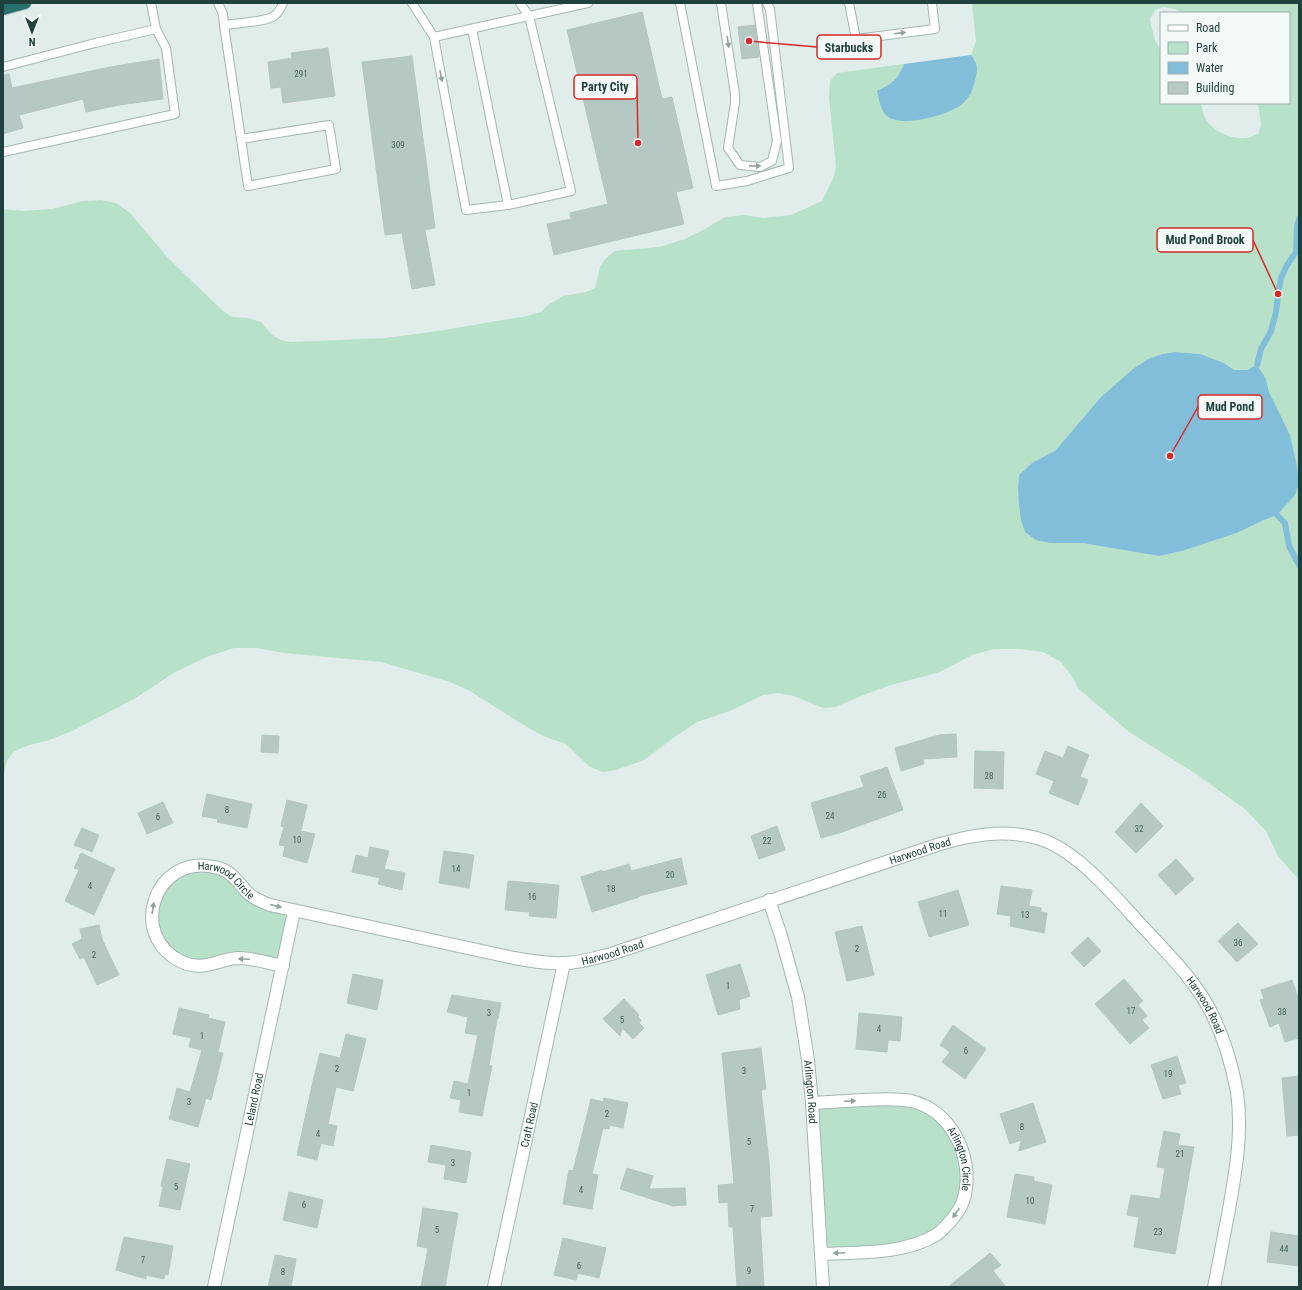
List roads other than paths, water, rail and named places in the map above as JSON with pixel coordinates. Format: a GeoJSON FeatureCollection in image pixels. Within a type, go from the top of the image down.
{"type":"FeatureCollection","features":[{"type":"Feature","properties":{"kind":"highway"},"geometry":{"type":"LineString","coordinates":[[3,9],[25,3]]}},
{"type":"Feature","properties":{"kind":"street","name":"Harwood Road"},"geometry":{"type":"LineString","coordinates":[[294,911],[514,958],[564,964],[611,954],[769,900],[964,837],[989,834],[1014,834],[1038,838],[1061,849],[1083,865],[1101,882],[1183,971],[1198,990],[1212,1013],[1223,1038],[1237,1093],[1239,1145],[1236,1172],[1214,1287]]}},
{"type":"Feature","properties":{"kind":"street","name":"Harwood Circle"},"geometry":{"type":"LineString","coordinates":[[283,966],[251,959],[236,958],[210,965],[195,966],[182,962],[171,955],[162,946],[152,924],[152,910],[155,898],[164,882],[180,871],[191,867],[202,866],[214,867],[232,875],[240,882],[247,892],[258,900],[270,905],[294,911]]}},
{"type":"Feature","properties":{"kind":"street","name":"Arlington Road"},"geometry":{"type":"LineString","coordinates":[[769,900],[798,997],[808,1060],[823,1287]]}},
{"type":"Feature","properties":{"kind":"street","name":"Leland Road"},"geometry":{"type":"LineString","coordinates":[[214,1287],[294,911]]}},
{"type":"Feature","properties":{"kind":"street","name":"Craft Road"},"geometry":{"type":"LineString","coordinates":[[494,1287],[564,964]]}},
{"type":"Feature","properties":{"kind":"street","name":"Arlington Circle"},"geometry":{"type":"LineString","coordinates":[[812,1103],[896,1099],[912,1101],[926,1106],[939,1115],[950,1127],[958,1141],[965,1160],[967,1178],[965,1195],[960,1208],[950,1222],[937,1234],[923,1242],[892,1250],[820,1254]]}},
{"type":"Feature","properties":{"kind":"lane"},"geometry":{"type":"LineString","coordinates":[[3,152],[175,114],[166,48],[156,29],[151,3]]}},
{"type":"Feature","properties":{"kind":"lane"},"geometry":{"type":"LineString","coordinates":[[218,3],[223,14],[224,24],[241,139],[248,186],[336,169],[329,125],[241,139]]}},
{"type":"Feature","properties":{"kind":"lane"},"geometry":{"type":"LineString","coordinates":[[224,24],[266,19],[278,12],[283,3]]}},
{"type":"Feature","properties":{"kind":"lane"},"geometry":{"type":"LineString","coordinates":[[412,3],[434,37],[466,210],[508,205],[571,191],[529,16],[520,3]]}},
{"type":"Feature","properties":{"kind":"lane"},"geometry":{"type":"LineString","coordinates":[[434,37],[588,3]]}},
{"type":"Feature","properties":{"kind":"lane"},"geometry":{"type":"LineString","coordinates":[[680,3],[716,186],[746,181],[789,168],[770,9],[767,3]]}},
{"type":"Feature","properties":{"kind":"lane"},"geometry":{"type":"LineString","coordinates":[[722,3],[736,94],[736,103],[728,148],[740,165],[760,167],[772,161],[777,141],[757,3]]}},
{"type":"Feature","properties":{"kind":"lane"},"geometry":{"type":"LineString","coordinates":[[850,3],[856,39],[935,29],[932,3]]}},
{"type":"Feature","properties":{"kind":"lane"},"geometry":{"type":"LineString","coordinates":[[3,67],[156,29]]}},
{"type":"Feature","properties":{"kind":"lane"},"geometry":{"type":"LineString","coordinates":[[472,29],[508,205]]}},
{"type":"Feature","properties":{"kind":"water"},"geometry":{"type":"Polygon","coordinates":[[[971,55],[977,67],[977,73],[971,93],[962,104],[956,108],[935,116],[911,121],[891,119],[883,112],[877,91],[887,86],[894,80],[904,64],[971,55]]]}},
{"type":"Feature","properties":{"kind":"water"},"geometry":{"type":"Polygon","coordinates":[[[1175,352],[1200,354],[1224,363],[1234,370],[1247,370],[1257,365],[1266,379],[1269,392],[1290,435],[1297,466],[1299,484],[1295,495],[1277,515],[1237,533],[1182,551],[1159,556],[1082,543],[1050,543],[1036,540],[1025,532],[1021,520],[1019,504],[1019,475],[1032,463],[1056,450],[1100,398],[1133,369],[1148,359],[1162,354],[1175,352]]]}},
{"type":"Feature","properties":{"kind":"waterway"},"geometry":{"type":"LineString","coordinates":[[1257,365],[1261,349],[1271,331],[1276,312],[1281,278],[1287,265],[1296,252],[1297,226],[1299,219]]}},
{"type":"Feature","properties":{"kind":"waterway"},"geometry":{"type":"LineString","coordinates":[[1277,515],[1285,523],[1289,546],[1299,565]]}},
{"type":"Feature","properties":{"kind":"place","name":"Starbucks"},"geometry":{"type":"Point","coordinates":[749,41]}},
{"type":"Feature","properties":{"kind":"place","name":"Party City"},"geometry":{"type":"Point","coordinates":[638,143]}},
{"type":"Feature","properties":{"kind":"place","name":"Mud Pond Brook"},"geometry":{"type":"Point","coordinates":[1278,294]}},
{"type":"Feature","properties":{"kind":"place","name":"Mud Pond"},"geometry":{"type":"Point","coordinates":[1170,456]}}]}
